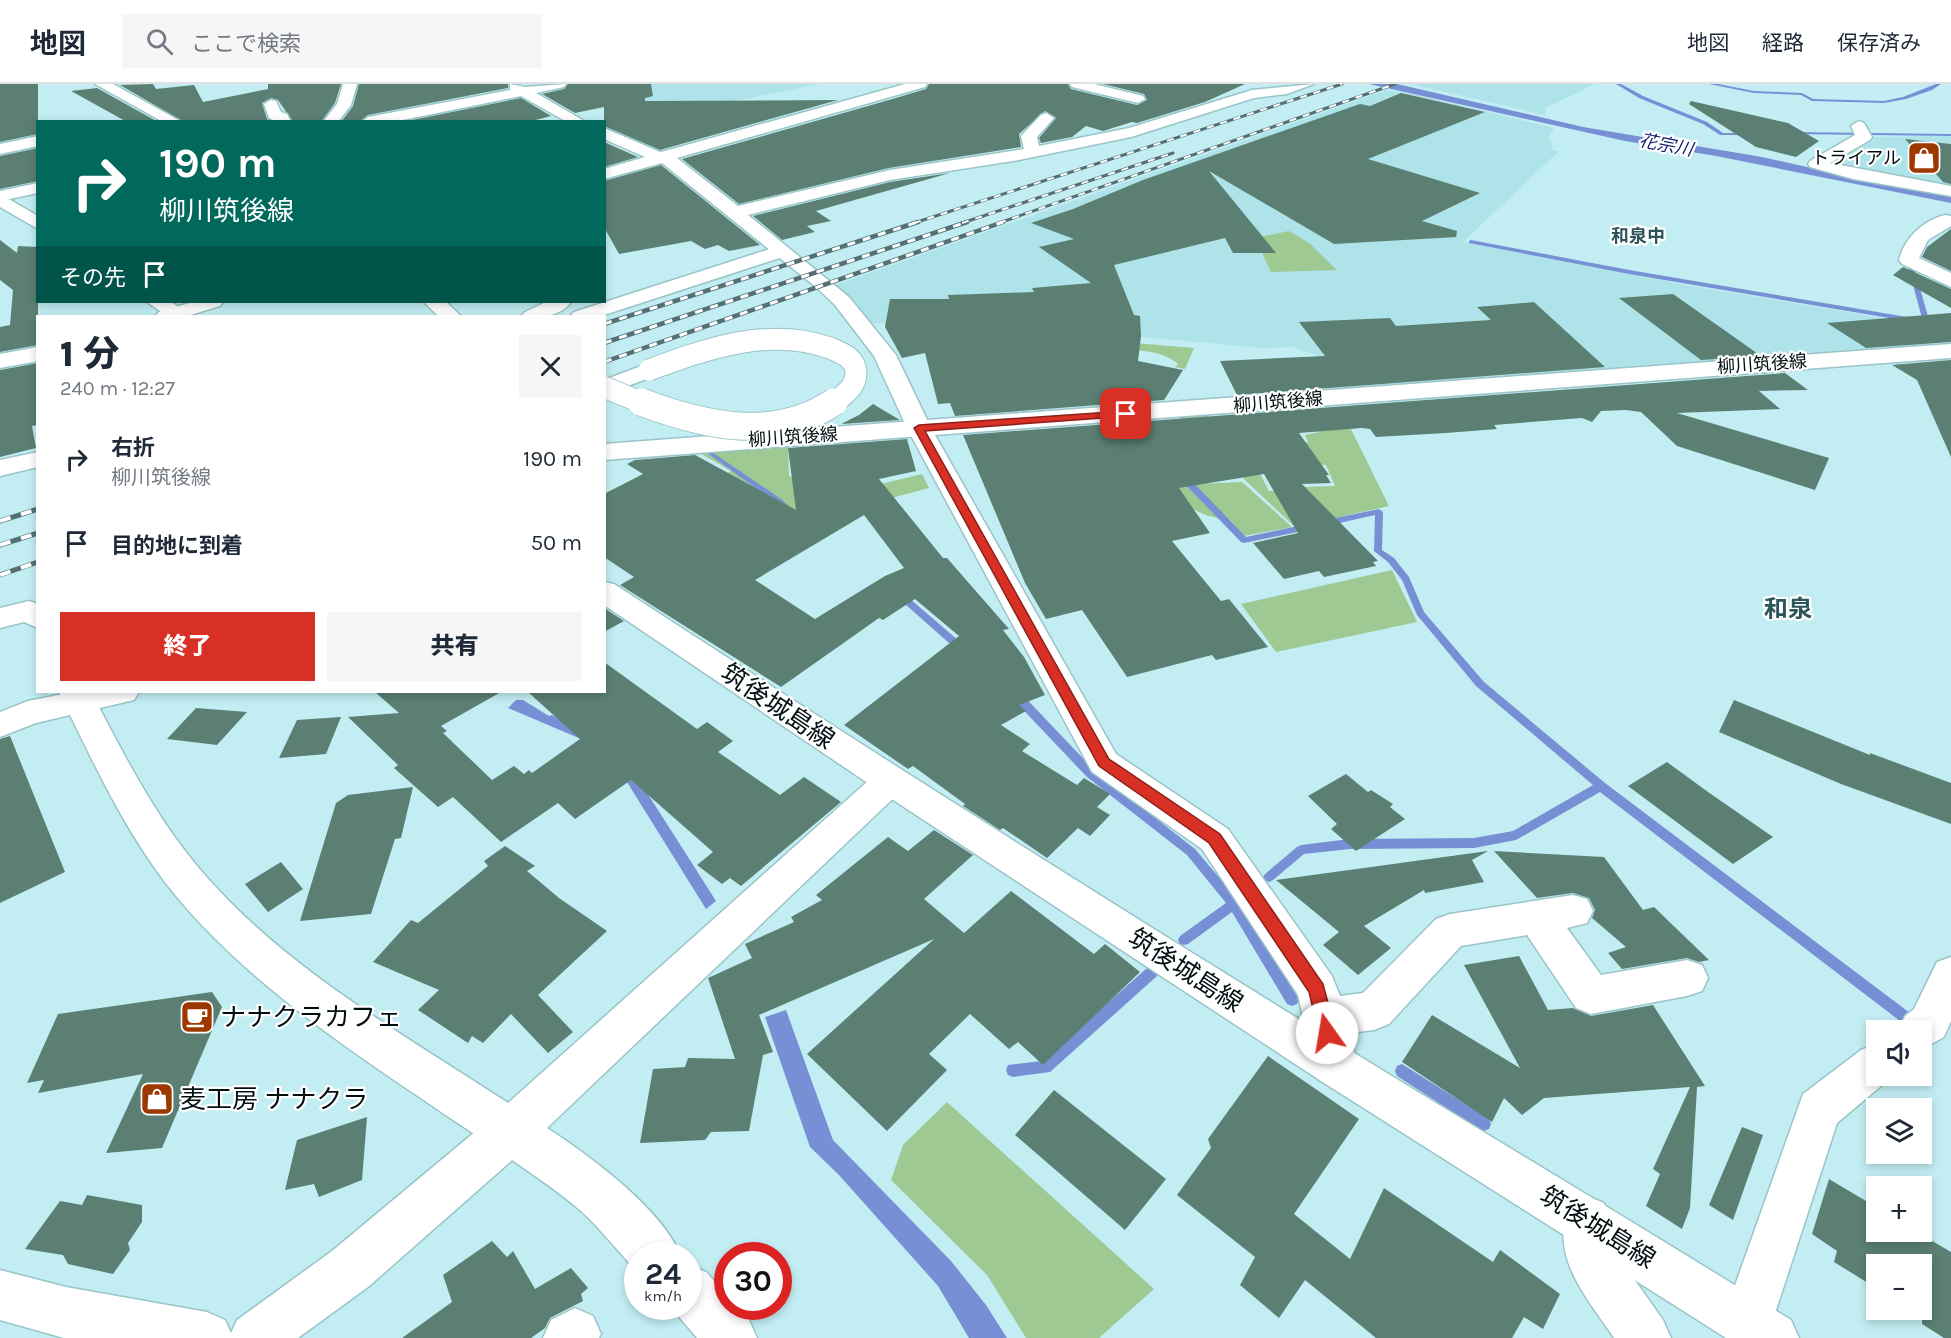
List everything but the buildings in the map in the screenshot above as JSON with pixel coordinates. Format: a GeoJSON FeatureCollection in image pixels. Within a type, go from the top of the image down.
{"type":"FeatureCollection","features":[{"type":"Feature","properties":{"kind":"street"},"geometry":{"type":"LineString","coordinates":[[332,120],[344,105],[350,84]]}},
{"type":"Feature","properties":{"kind":"street"},"geometry":{"type":"LineString","coordinates":[[374,120],[404,109],[516,88],[559,84]]}},
{"type":"Feature","properties":{"kind":"street"},"geometry":{"type":"LineString","coordinates":[[606,173],[920,84]]}},
{"type":"Feature","properties":{"kind":"street"},"geometry":{"type":"LineString","coordinates":[[1077,84],[1138,99]]}},
{"type":"Feature","properties":{"kind":"street"},"geometry":{"type":"LineString","coordinates":[[733,213],[890,175],[1032,152],[1131,132],[1252,93],[1287,90],[1307,84]]}},
{"type":"Feature","properties":{"kind":"street"},"geometry":{"type":"LineString","coordinates":[[109,85],[171,120]]}},
{"type":"Feature","properties":{"kind":"street"},"geometry":{"type":"LineString","coordinates":[[516,88],[575,120]]}},
{"type":"Feature","properties":{"kind":"street"},"geometry":{"type":"LineString","coordinates":[[272,104],[274,115],[282,117],[283,120]]}},
{"type":"Feature","properties":{"kind":"street"},"geometry":{"type":"LineString","coordinates":[[132,119],[159,113]]}},
{"type":"Feature","properties":{"kind":"street"},"geometry":{"type":"LineString","coordinates":[[1032,152],[1029,136],[1046,118]]}},
{"type":"Feature","properties":{"kind":"street"},"geometry":{"type":"LineString","coordinates":[[1858,126],[1864,137],[1816,164],[1852,174],[1951,191]]}},
{"type":"Feature","properties":{"kind":"street"},"geometry":{"type":"LineString","coordinates":[[606,134],[661,157],[782,251],[842,301],[885,355],[919,428],[1104,763],[1215,839],[1317,989],[1336,1066]]}},
{"type":"Feature","properties":{"kind":"street"},"geometry":{"type":"LineString","coordinates":[[0,149],[36,141]]}},
{"type":"Feature","properties":{"kind":"street"},"geometry":{"type":"LineString","coordinates":[[0,197],[36,188]]}},
{"type":"Feature","properties":{"kind":"street"},"geometry":{"type":"LineString","coordinates":[[0,197],[36,223]]}},
{"type":"Feature","properties":{"kind":"street"},"geometry":{"type":"LineString","coordinates":[[1951,221],[1945,220],[1928,230],[1917,242],[1909,260],[1951,281]]}},
{"type":"Feature","properties":{"kind":"street"},"geometry":{"type":"LineString","coordinates":[[584,315],[782,251]]}},
{"type":"Feature","properties":{"kind":"street"},"geometry":{"type":"LineString","coordinates":[[158,303],[174,315],[210,303]]}},
{"type":"Feature","properties":{"kind":"street"},"geometry":{"type":"LineString","coordinates":[[435,303],[449,315]]}},
{"type":"Feature","properties":{"kind":"street"},"geometry":{"type":"LineString","coordinates":[[536,315],[559,303]]}},
{"type":"Feature","properties":{"kind":"street"},"geometry":{"type":"LineString","coordinates":[[606,386],[729,343],[789,339],[839,351],[853,363],[855,377],[851,390],[832,406],[803,420],[765,428],[726,427],[684,418],[606,388]]}},
{"type":"Feature","properties":{"kind":"street","name":"柳川筑後線"},"geometry":{"type":"LineString","coordinates":[[606,452],[1951,351]]}},
{"type":"Feature","properties":{"kind":"street"},"geometry":{"type":"LineString","coordinates":[[0,361],[36,354]]}},
{"type":"Feature","properties":{"kind":"street"},"geometry":{"type":"LineString","coordinates":[[0,468],[36,459]]}},
{"type":"Feature","properties":{"kind":"street","name":"筑後城島線"},"geometry":{"type":"LineString","coordinates":[[606,592],[890,781],[1336,1066],[1761,1330]]}},
{"type":"Feature","properties":{"kind":"street"},"geometry":{"type":"LineString","coordinates":[[0,618],[29,611],[36,616]]}},
{"type":"Feature","properties":{"kind":"street"},"geometry":{"type":"LineString","coordinates":[[0,724],[78,697],[114,693]]}},
{"type":"Feature","properties":{"kind":"street"},"geometry":{"type":"LineString","coordinates":[[78,697],[116,774],[150,831],[190,885],[242,937],[319,1004],[555,1160],[600,1196],[643,1242]]}},
{"type":"Feature","properties":{"kind":"street"},"geometry":{"type":"LineString","coordinates":[[255,1338],[350,1269],[510,1132],[890,781]]}},
{"type":"Feature","properties":{"kind":"street"},"geometry":{"type":"LineString","coordinates":[[1323,1017],[1374,1011],[1450,931],[1554,914],[1591,995],[1687,978]]}},
{"type":"Feature","properties":{"kind":"street"},"geometry":{"type":"LineString","coordinates":[[1930,1020],[1951,975]]}},
{"type":"Feature","properties":{"kind":"street"},"geometry":{"type":"LineString","coordinates":[[1761,1330],[1820,1109],[1866,1073]]}},
{"type":"Feature","properties":{"kind":"street"},"geometry":{"type":"LineString","coordinates":[[1587,1220],[1591,1261],[1607,1287],[1645,1338]]}},
{"type":"Feature","properties":{"kind":"street"},"geometry":{"type":"LineString","coordinates":[[0,1294],[66,1312],[207,1338]]}},
{"type":"Feature","properties":{"kind":"street"},"geometry":{"type":"LineString","coordinates":[[702,1306],[731,1338]]}},
{"type":"Feature","properties":{"kind":"shaded area"},"geometry":{"type":"Polygon","coordinates":[[[610,84],[818,84],[662,116],[610,84]]]}},
{"type":"Feature","properties":{"kind":"shaded area"},"geometry":{"type":"Polygon","coordinates":[[[1595,84],[1545,108],[1545,115],[1415,85],[1595,84]]]}},
{"type":"Feature","properties":{"kind":"shaded area"},"geometry":{"type":"Polygon","coordinates":[[[1386,90],[1409,93],[1554,128],[1548,139],[1552,142],[1553,150],[1559,151],[1463,242],[1686,285],[1895,320],[1940,347],[1350,392],[1316,355],[1293,347],[1262,348],[1068,330],[872,323],[836,285],[1386,90]]]}},
{"type":"Feature","properties":{"kind":"shaded area"},"geometry":{"type":"Polygon","coordinates":[[[1951,136],[1951,190],[1844,167],[1835,161],[1841,154],[1872,137],[1951,136]]]}},
{"type":"Feature","properties":{"kind":"green space"},"geometry":{"type":"Polygon","coordinates":[[[1289,231],[1309,243],[1337,270],[1271,272],[1255,238],[1289,231]]]}},
{"type":"Feature","properties":{"kind":"green space"},"geometry":{"type":"Polygon","coordinates":[[[1087,339],[1194,348],[1185,369],[1175,367],[1178,364],[1172,359],[1159,354],[1087,339]]]}},
{"type":"Feature","properties":{"kind":"green space"},"geometry":{"type":"Polygon","coordinates":[[[1207,414],[1231,454],[1257,468],[1269,491],[1301,491],[1303,487],[1335,486],[1326,465],[1315,464],[1301,443],[1308,442],[1305,435],[1319,432],[1312,417],[1346,419],[1389,506],[1295,527],[1178,417],[1207,414]]]}},
{"type":"Feature","properties":{"kind":"green space"},"geometry":{"type":"Polygon","coordinates":[[[788,444],[789,476],[804,484],[804,519],[715,481],[731,471],[693,449],[788,444]]]}},
{"type":"Feature","properties":{"kind":"green space"},"geometry":{"type":"Polygon","coordinates":[[[922,474],[929,488],[884,500],[877,485],[922,474]]]}},
{"type":"Feature","properties":{"kind":"green space"},"geometry":{"type":"Polygon","coordinates":[[[1242,482],[1292,527],[1244,536],[1230,520],[1203,514],[1190,507],[1173,485],[1242,482]]]}},
{"type":"Feature","properties":{"kind":"green space"},"geometry":{"type":"Polygon","coordinates":[[[1392,570],[1417,622],[1276,652],[1241,604],[1392,570]]]}},
{"type":"Feature","properties":{"kind":"green space"},"geometry":{"type":"Polygon","coordinates":[[[947,1102],[1154,1289],[1099,1338],[1026,1338],[987,1275],[891,1180],[903,1145],[947,1102]]]}},
{"type":"Feature","properties":{"kind":"water","name":"花宗川"},"geometry":{"type":"Polygon","coordinates":[[[1369,84],[1397,84],[1583,127],[1762,157],[1856,178],[1951,195],[1951,203],[1716,156],[1625,141],[1369,84]]]}},
{"type":"Feature","properties":{"kind":"water"},"geometry":{"type":"Polygon","coordinates":[[[709,450],[781,499],[824,538],[706,452],[709,450]]]}},
{"type":"Feature","properties":{"kind":"water"},"geometry":{"type":"Polygon","coordinates":[[[516,700],[523,700],[549,716],[552,715],[566,724],[616,744],[716,901],[706,909],[607,750],[508,708],[516,700]]]}},
{"type":"Feature","properties":{"kind":"water"},"geometry":{"type":"Polygon","coordinates":[[[786,1010],[833,1140],[951,1261],[986,1305],[1007,1338],[969,1338],[938,1286],[839,1175],[810,1147],[765,1017],[786,1010]]]}},
{"type":"Feature","properties":{"kind":"waterway"},"geometry":{"type":"LineString","coordinates":[[1618,84],[1641,97],[1705,123],[1722,134],[1750,134]]}},
{"type":"Feature","properties":{"kind":"waterway"},"geometry":{"type":"LineString","coordinates":[[1711,84],[1754,92],[1802,94],[1812,100],[1884,102],[1904,98],[1939,84]]}},
{"type":"Feature","properties":{"kind":"waterway"},"geometry":{"type":"LineString","coordinates":[[1792,133],[1951,135]]}},
{"type":"Feature","properties":{"kind":"waterway"},"geometry":{"type":"LineString","coordinates":[[1471,242],[1629,272],[1907,319],[1926,320],[1911,267]]}},
{"type":"Feature","properties":{"kind":"waterway"},"geometry":{"type":"LineString","coordinates":[[1183,477],[1244,540],[1307,527]]}},
{"type":"Feature","properties":{"kind":"waterway"},"geometry":{"type":"LineString","coordinates":[[1326,523],[1379,512],[1378,551],[1391,560],[1406,579],[1420,613],[1480,684],[1601,786]]}},
{"type":"Feature","properties":{"kind":"waterway"},"geometry":{"type":"LineString","coordinates":[[899,594],[962,649]]}},
{"type":"Feature","properties":{"kind":"waterway"},"geometry":{"type":"LineString","coordinates":[[1015,694],[1091,774],[1191,852],[1234,904]]}},
{"type":"Feature","properties":{"kind":"waterway"},"geometry":{"type":"LineString","coordinates":[[1269,877],[1301,850],[1350,844],[1474,843],[1516,835],[1601,786]]}},
{"type":"Feature","properties":{"kind":"waterway"},"geometry":{"type":"LineString","coordinates":[[1601,786],[1905,1017]]}},
{"type":"Feature","properties":{"kind":"waterway"},"geometry":{"type":"LineString","coordinates":[[1184,940],[1234,904]]}},
{"type":"Feature","properties":{"kind":"waterway"},"geometry":{"type":"LineString","coordinates":[[1234,904],[1292,1000]]}},
{"type":"Feature","properties":{"kind":"waterway"},"geometry":{"type":"LineString","coordinates":[[1013,1070],[1045,1067],[1152,972]]}},
{"type":"Feature","properties":{"kind":"waterway"},"geometry":{"type":"LineString","coordinates":[[1402,1071],[1484,1124]]}},
{"type":"Feature","properties":{"kind":"railway"},"geometry":{"type":"LineString","coordinates":[[914,223],[1342,84]]}},
{"type":"Feature","properties":{"kind":"railway"},"geometry":{"type":"LineString","coordinates":[[999,223],[1395,84]]}},
{"type":"Feature","properties":{"kind":"railway"},"geometry":{"type":"LineString","coordinates":[[962,223],[1173,153]]}},
{"type":"Feature","properties":{"kind":"railway"},"geometry":{"type":"LineString","coordinates":[[606,323],[918,222]]}},
{"type":"Feature","properties":{"kind":"railway"},"geometry":{"type":"LineString","coordinates":[[606,342],[967,222]]}},
{"type":"Feature","properties":{"kind":"railway"},"geometry":{"type":"LineString","coordinates":[[606,361],[1003,222]]}},
{"type":"Feature","properties":{"kind":"railway"},"geometry":{"type":"LineString","coordinates":[[0,521],[36,510]]}},
{"type":"Feature","properties":{"kind":"railway"},"geometry":{"type":"LineString","coordinates":[[0,545],[36,534]]}},
{"type":"Feature","properties":{"kind":"railway"},"geometry":{"type":"LineString","coordinates":[[0,575],[36,563]]}},
{"type":"Feature","properties":{"kind":"place","name":"トライアル"},"geometry":{"type":"Point","coordinates":[1924,158]}},
{"type":"Feature","properties":{"kind":"place","name":"ナナクラカフェ"},"geometry":{"type":"Point","coordinates":[197,1017]}},
{"type":"Feature","properties":{"kind":"place","name":"麦工房 ナナクラ"},"geometry":{"type":"Point","coordinates":[157,1099]}},
{"type":"Feature","properties":{"kind":"district","name":"和泉中"},"geometry":{"type":"Point","coordinates":[1638,236]}},
{"type":"Feature","properties":{"kind":"district","name":"和泉"},"geometry":{"type":"Point","coordinates":[1788,609]}},
{"type":"Feature","properties":{"kind":"route"},"geometry":{"type":"LineString","coordinates":[[1126,414],[919,428],[1104,763],[1215,839],[1317,989],[1327,1033]]}}]}
